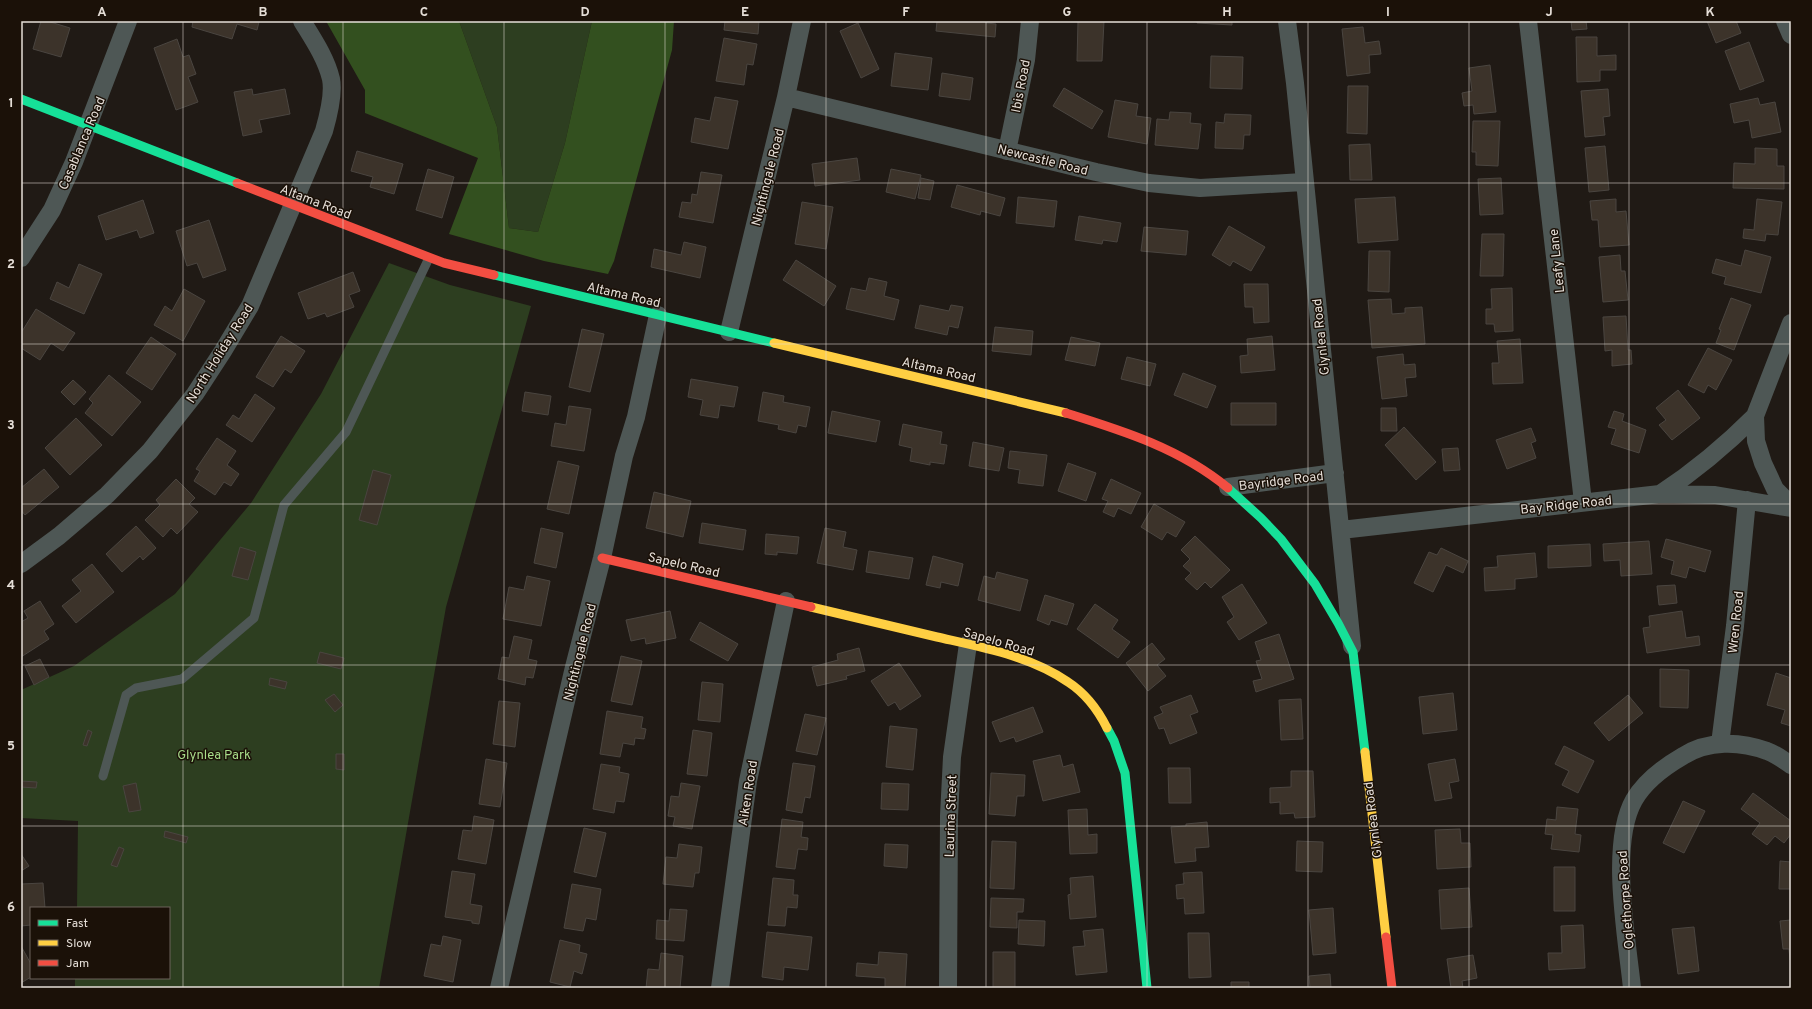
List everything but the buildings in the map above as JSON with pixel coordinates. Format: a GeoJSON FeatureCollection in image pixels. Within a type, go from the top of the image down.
{"type":"FeatureCollection","features":[{"type":"Feature","properties":{"kind":"street","name":"Casablanca Road"},"geometry":{"type":"LineString","coordinates":[[21,258],[52,210],[89,125],[128,21]]}},
{"type":"Feature","properties":{"kind":"street","name":"North Holiday Road"},"geometry":{"type":"LineString","coordinates":[[21,564],[59,536],[107,495],[150,451],[195,394],[250,306],[324,131],[329,110],[331,80],[319,49],[302,21]]}},
{"type":"Feature","properties":{"kind":"street","name":"Nightingale Road"},"geometry":{"type":"LineString","coordinates":[[729,332],[786,97],[802,21]]}},
{"type":"Feature","properties":{"kind":"street","name":"Ibis Road"},"geometry":{"type":"LineString","coordinates":[[1007,150],[1026,60],[1030,21]]}},
{"type":"Feature","properties":{"kind":"street","name":"Glynlea Road"},"geometry":{"type":"LineString","coordinates":[[1287,21],[1295,83],[1303,182],[1353,652],[1392,988]]}},
{"type":"Feature","properties":{"kind":"street","name":"Leafy Lane"},"geometry":{"type":"LineString","coordinates":[[1528,21],[1583,502]]}},
{"type":"Feature","properties":{"kind":"street"},"geometry":{"type":"LineString","coordinates":[[1785,21],[1791,35]]}},
{"type":"Feature","properties":{"kind":"street","name":"Newcastle Road"},"geometry":{"type":"LineString","coordinates":[[786,97],[1096,172],[1149,183],[1200,188],[1303,182]]}},
{"type":"Feature","properties":{"kind":"street","name":"Altama Road"},"geometry":{"type":"LineString","coordinates":[[21,99],[429,258],[503,279],[1073,415],[1122,430],[1173,451],[1228,487]]}},
{"type":"Feature","properties":{"kind":"street","name":"Nightingale Road"},"geometry":{"type":"LineString","coordinates":[[499,988],[574,667],[602,558],[624,456],[636,417],[658,315]]}},
{"type":"Feature","properties":{"kind":"street"},"geometry":{"type":"LineString","coordinates":[[1791,323],[1755,416],[1756,441],[1763,463],[1775,489],[1791,505]]}},
{"type":"Feature","properties":{"kind":"street"},"geometry":{"type":"LineString","coordinates":[[1660,494],[1694,471],[1730,441],[1755,416]]}},
{"type":"Feature","properties":{"kind":"street","name":"Bayridge Road"},"geometry":{"type":"LineString","coordinates":[[1228,487],[1335,473]]}},
{"type":"Feature","properties":{"kind":"street","name":"Glynlea Road"},"geometry":{"type":"LineString","coordinates":[[1228,487],[1256,512],[1280,539],[1315,584],[1353,652]]}},
{"type":"Feature","properties":{"kind":"street","name":"Bay Ridge Road"},"geometry":{"type":"LineString","coordinates":[[1341,530],[1660,494],[1715,495],[1791,508]]}},
{"type":"Feature","properties":{"kind":"street","name":"Wren Road"},"geometry":{"type":"LineString","coordinates":[[1720,744],[1735,626],[1747,500]]}},
{"type":"Feature","properties":{"kind":"street","name":"Sapelo Road"},"geometry":{"type":"LineString","coordinates":[[602,558],[968,644],[1027,660],[1062,676],[1085,694],[1103,719],[1117,745],[1125,773],[1147,988]]}},
{"type":"Feature","properties":{"kind":"street","name":"Aiken Road"},"geometry":{"type":"LineString","coordinates":[[720,988],[748,781],[786,601]]}},
{"type":"Feature","properties":{"kind":"street","name":"Laurina Street"},"geometry":{"type":"LineString","coordinates":[[948,988],[949,816],[952,757],[968,644]]}},
{"type":"Feature","properties":{"kind":"street","name":"Oglethorpe Road"},"geometry":{"type":"LineString","coordinates":[[1632,988],[1622,882],[1622,839],[1626,819],[1634,800],[1650,779],[1689,752],[1706,745],[1720,744],[1747,746],[1768,752],[1791,765]]}},
{"type":"Feature","properties":{"kind":"lane"},"geometry":{"type":"LineString","coordinates":[[103,776],[126,695],[136,688],[182,679],[254,618],[284,505],[346,432],[429,258]]}},
{"type":"Feature","properties":{"kind":"green space"},"geometry":{"type":"Polygon","coordinates":[[[326,21],[459,21],[497,127],[509,228],[538,232],[565,143],[592,21],[674,21],[672,50],[614,261],[608,274],[544,261],[449,234],[478,158],[365,113],[365,90],[326,21]]]}},
{"type":"Feature","properties":{"kind":"green space"},"geometry":{"type":"Polygon","coordinates":[[[459,21],[592,21],[565,143],[538,232],[509,228],[497,127],[459,21]]]}},
{"type":"Feature","properties":{"kind":"green space","name":"Glynlea Park"},"geometry":{"type":"Polygon","coordinates":[[[389,263],[450,285],[531,306],[446,607],[379,988],[75,988],[75,979],[170,979],[170,907],[77,907],[78,821],[21,818],[21,690],[74,666],[175,594],[251,503],[321,394],[389,263]]]}},
{"type":"Feature","properties":{"kind":"traffic: fast"},"geometry":{"type":"LineString","coordinates":[[21,99],[237,183]]}},
{"type":"Feature","properties":{"kind":"traffic: fast"},"geometry":{"type":"LineString","coordinates":[[494,275],[774,343]]}},
{"type":"Feature","properties":{"kind":"traffic: fast"},"geometry":{"type":"LineString","coordinates":[[1228,488],[1261,518],[1281,539],[1315,584],[1338,623],[1353,652],[1365,752]]}},
{"type":"Feature","properties":{"kind":"traffic: fast"},"geometry":{"type":"LineString","coordinates":[[1107,728],[1114,741],[1125,773],[1147,988]]}},
{"type":"Feature","properties":{"kind":"traffic: slow"},"geometry":{"type":"LineString","coordinates":[[774,343],[1066,413]]}},
{"type":"Feature","properties":{"kind":"traffic: slow"},"geometry":{"type":"LineString","coordinates":[[811,607],[988,649],[1038,665],[1054,673],[1080,691],[1095,708],[1107,728]]}},
{"type":"Feature","properties":{"kind":"traffic: slow"},"geometry":{"type":"LineString","coordinates":[[1365,752],[1386,937]]}},
{"type":"Feature","properties":{"kind":"traffic: jam"},"geometry":{"type":"LineString","coordinates":[[237,183],[444,263],[494,275]]}},
{"type":"Feature","properties":{"kind":"traffic: jam"},"geometry":{"type":"LineString","coordinates":[[1066,413],[1130,434],[1171,452],[1191,462],[1228,488]]}},
{"type":"Feature","properties":{"kind":"traffic: jam"},"geometry":{"type":"LineString","coordinates":[[602,558],[811,607]]}},
{"type":"Feature","properties":{"kind":"traffic: jam"},"geometry":{"type":"LineString","coordinates":[[1386,937],[1392,988]]}}]}
